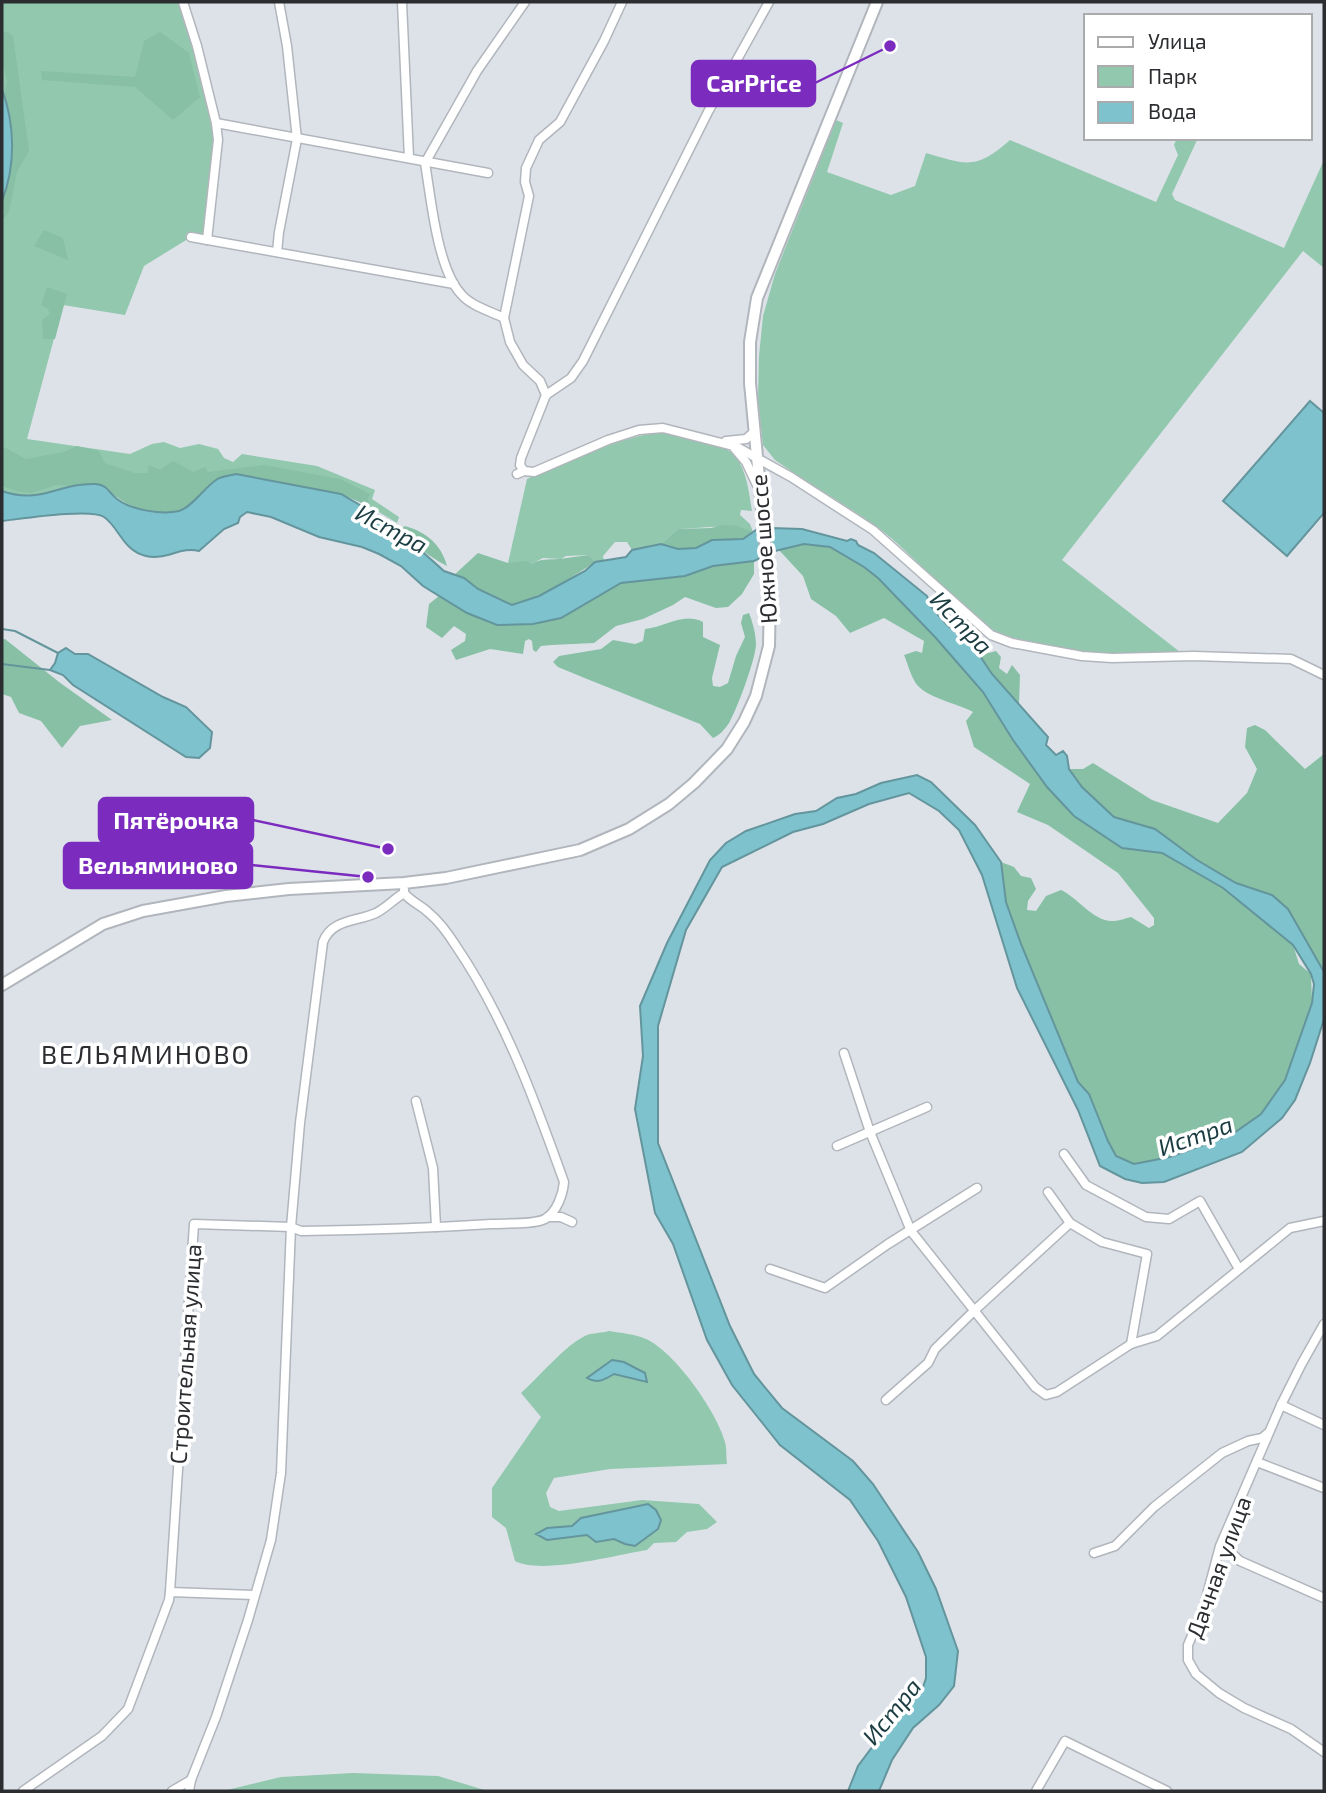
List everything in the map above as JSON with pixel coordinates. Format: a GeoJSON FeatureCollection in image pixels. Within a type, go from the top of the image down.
{"type":"FeatureCollection","features":[{"type":"Feature","properties":{"kind":"main road","name":"Южное шоссе"},"geometry":{"type":"LineString","coordinates":[[2,985],[103,924],[143,911],[226,896],[289,889],[404,888],[580,850],[608,840],[668,804],[694,783],[727,748],[744,722],[756,696],[769,646],[771,623],[769,576],[756,458],[750,342],[757,298],[877,2]]}},
{"type":"Feature","properties":{"kind":"street"},"geometry":{"type":"LineString","coordinates":[[183,2],[197,46],[218,140],[206,240]]}},
{"type":"Feature","properties":{"kind":"street"},"geometry":{"type":"LineString","coordinates":[[277,252],[297,139],[287,46],[279,2]]}},
{"type":"Feature","properties":{"kind":"street"},"geometry":{"type":"LineString","coordinates":[[401,2],[409,158]]}},
{"type":"Feature","properties":{"kind":"street"},"geometry":{"type":"LineString","coordinates":[[504,318],[471,302],[461,295],[454,284],[441,252],[425,163],[477,71],[525,2]]}},
{"type":"Feature","properties":{"kind":"street"},"geometry":{"type":"LineString","coordinates":[[546,395],[540,381],[523,365],[510,342],[504,318],[528,196],[526,168],[539,140],[560,122],[604,41],[621,2]]}},
{"type":"Feature","properties":{"kind":"street"},"geometry":{"type":"LineString","coordinates":[[769,2],[708,112],[583,361],[571,378],[546,395],[521,458],[520,472],[534,472],[608,440],[639,430],[663,428],[719,441],[737,447],[791,477],[873,530],[992,635],[1012,643],[1082,656],[1112,658],[1194,656],[1291,659],[1324,675]]}},
{"type":"Feature","properties":{"kind":"street"},"geometry":{"type":"LineString","coordinates":[[216,123],[488,173]]}},
{"type":"Feature","properties":{"kind":"street"},"geometry":{"type":"LineString","coordinates":[[191,237],[454,284]]}},
{"type":"Feature","properties":{"kind":"street"},"geometry":{"type":"LineString","coordinates":[[719,441],[746,439],[754,431],[763,454],[777,471]]}},
{"type":"Feature","properties":{"kind":"street"},"geometry":{"type":"LineString","coordinates":[[719,441],[740,454],[759,491]]}},
{"type":"Feature","properties":{"kind":"street"},"geometry":{"type":"LineString","coordinates":[[759,491],[765,473],[777,471]]}},
{"type":"Feature","properties":{"kind":"street"},"geometry":{"type":"LineString","coordinates":[[189,1791],[248,1620],[271,1540],[281,1473],[291,1227],[300,1123],[323,942],[334,926],[373,914],[404,888],[409,899],[429,912],[457,946],[477,979],[526,1079],[564,1182],[562,1195],[548,1217]]}},
{"type":"Feature","properties":{"kind":"street"},"geometry":{"type":"LineString","coordinates":[[844,1053],[870,1132],[911,1231],[976,1309],[1035,1387],[1046,1395],[1057,1392],[1131,1344],[1157,1336],[1290,1228],[1324,1221]]}},
{"type":"Feature","properties":{"kind":"street"},"geometry":{"type":"LineString","coordinates":[[416,1101],[433,1168],[436,1227]]}},
{"type":"Feature","properties":{"kind":"street"},"geometry":{"type":"LineString","coordinates":[[838,1146],[928,1107]]}},
{"type":"Feature","properties":{"kind":"street"},"geometry":{"type":"LineString","coordinates":[[1064,1154],[1086,1185],[1146,1217],[1169,1219],[1200,1202],[1239,1269]]}},
{"type":"Feature","properties":{"kind":"street"},"geometry":{"type":"LineString","coordinates":[[770,1269],[825,1288],[977,1188]]}},
{"type":"Feature","properties":{"kind":"street"},"geometry":{"type":"LineString","coordinates":[[1048,1192],[1070,1223],[1102,1242],[1147,1254],[1131,1344]]}},
{"type":"Feature","properties":{"kind":"street"},"geometry":{"type":"LineString","coordinates":[[291,1227],[301,1231],[436,1227],[517,1223],[548,1217],[561,1217],[572,1222]]}},
{"type":"Feature","properties":{"kind":"street"},"geometry":{"type":"LineString","coordinates":[[886,1400],[928,1363],[935,1349],[976,1309],[1070,1223]]}},
{"type":"Feature","properties":{"kind":"street","name":"Строительная улица"},"geometry":{"type":"LineString","coordinates":[[170,1592],[194,1224],[291,1227]]}},
{"type":"Feature","properties":{"kind":"street","name":"Дачная улица"},"geometry":{"type":"LineString","coordinates":[[1324,1324],[1282,1405],[1220,1546],[1203,1610],[1188,1645],[1188,1660],[1196,1674],[1244,1708],[1292,1729],[1324,1752]]}},
{"type":"Feature","properties":{"kind":"street"},"geometry":{"type":"LineString","coordinates":[[1282,1405],[1324,1425]]}},
{"type":"Feature","properties":{"kind":"street"},"geometry":{"type":"LineString","coordinates":[[1094,1553],[1115,1546],[1154,1507],[1222,1453],[1248,1441],[1262,1438],[1270,1431]]}},
{"type":"Feature","properties":{"kind":"street"},"geometry":{"type":"LineString","coordinates":[[1257,1462],[1324,1488]]}},
{"type":"Feature","properties":{"kind":"street"},"geometry":{"type":"LineString","coordinates":[[1229,1526],[1232,1554],[1240,1561],[1324,1598]]}},
{"type":"Feature","properties":{"kind":"street"},"geometry":{"type":"LineString","coordinates":[[23,1791],[102,1736],[128,1709],[170,1592],[254,1595]]}},
{"type":"Feature","properties":{"kind":"street"},"geometry":{"type":"LineString","coordinates":[[1036,1791],[1065,1741],[1167,1791]]}},
{"type":"Feature","properties":{"kind":"street"},"geometry":{"type":"LineString","coordinates":[[172,1791],[191,1780]]}},
{"type":"Feature","properties":{"kind":"green space"},"geometry":{"type":"Polygon","coordinates":[[[2,2],[179,2],[193,44],[215,140],[204,237],[191,237],[144,266],[125,315],[63,305],[27,439],[130,454],[152,444],[164,442],[180,448],[199,444],[218,449],[224,458],[233,462],[242,454],[317,466],[375,490],[372,499],[399,517],[397,523],[369,506],[341,494],[181,511],[70,487],[42,496],[18,497],[2,491],[2,201],[8,185],[2,89],[2,2]]]}},
{"type":"Feature","properties":{"kind":"green space"},"geometry":{"type":"Polygon","coordinates":[[[5,31],[13,36],[29,151],[17,172],[9,212],[2,221],[2,201],[8,185],[13,138],[4,94],[7,82],[2,58],[2,34],[5,31]]]}},
{"type":"Feature","properties":{"kind":"green space"},"geometry":{"type":"Polygon","coordinates":[[[160,32],[189,53],[200,97],[173,120],[135,87],[42,80],[41,71],[135,77],[144,41],[160,32]]]}},
{"type":"Feature","properties":{"kind":"green space"},"geometry":{"type":"Polygon","coordinates":[[[836,120],[843,123],[827,172],[891,195],[915,186],[926,153],[971,162],[988,156],[1010,140],[1156,202],[1178,155],[1174,145],[1176,140],[1197,140],[1172,194],[1175,200],[1284,248],[1324,160],[1324,268],[1303,251],[1062,560],[1180,652],[1103,655],[1064,653],[1026,645],[1005,636],[967,610],[881,530],[775,460],[763,445],[758,400],[763,316],[775,274],[836,120]]]}},
{"type":"Feature","properties":{"kind":"green space"},"geometry":{"type":"Polygon","coordinates":[[[44,230],[63,238],[68,260],[34,246],[44,230]]]}},
{"type":"Feature","properties":{"kind":"green space"},"geometry":{"type":"Polygon","coordinates":[[[47,287],[67,294],[55,339],[43,339],[42,320],[50,314],[48,309],[41,305],[47,287]]]}},
{"type":"Feature","properties":{"kind":"green space"},"geometry":{"type":"Polygon","coordinates":[[[657,432],[711,443],[730,451],[736,457],[745,476],[752,511],[741,510],[740,515],[750,524],[753,532],[725,527],[678,529],[661,544],[632,550],[627,542],[615,542],[603,556],[604,561],[595,562],[589,555],[566,556],[561,559],[543,558],[531,564],[508,563],[527,479],[590,451],[657,432]]]}},
{"type":"Feature","properties":{"kind":"green space"},"geometry":{"type":"Polygon","coordinates":[[[2,446],[26,459],[64,452],[77,446],[99,451],[105,463],[135,473],[147,473],[149,465],[160,470],[173,461],[193,472],[205,467],[208,472],[264,465],[340,479],[370,494],[369,506],[341,494],[236,474],[194,504],[173,513],[141,510],[122,501],[108,488],[56,485],[32,493],[16,491],[2,486],[2,446]]]}},
{"type":"Feature","properties":{"kind":"green space"},"geometry":{"type":"Polygon","coordinates":[[[405,526],[432,540],[441,551],[447,566],[416,545],[402,528],[405,526]]]}},
{"type":"Feature","properties":{"kind":"green space"},"geometry":{"type":"Polygon","coordinates":[[[737,526],[753,532],[743,539],[712,540],[696,548],[678,550],[661,544],[678,529],[737,526]]]}},
{"type":"Feature","properties":{"kind":"green space"},"geometry":{"type":"Polygon","coordinates":[[[804,544],[830,547],[853,559],[878,578],[983,692],[1047,787],[1121,848],[1162,853],[1223,888],[1293,945],[1299,964],[1311,974],[1312,1003],[1285,1080],[1261,1115],[1231,1135],[1170,1157],[1134,1164],[1116,1156],[1089,1094],[1078,1082],[1021,944],[1006,902],[1001,862],[1014,867],[1021,876],[1031,878],[1036,889],[1028,901],[1027,910],[1036,911],[1046,896],[1061,890],[1107,921],[1131,917],[1149,928],[1154,925],[1154,918],[1118,873],[1048,825],[1017,812],[1030,784],[974,747],[966,721],[973,712],[930,694],[913,679],[904,655],[916,651],[922,653],[924,641],[884,618],[850,633],[836,616],[811,599],[803,576],[779,550],[804,544]]]}},
{"type":"Feature","properties":{"kind":"green space"},"geometry":{"type":"Polygon","coordinates":[[[478,553],[508,563],[527,561],[531,564],[542,560],[589,555],[595,562],[545,592],[512,605],[478,589],[464,578],[453,576],[478,553]]]}},
{"type":"Feature","properties":{"kind":"green space"},"geometry":{"type":"Polygon","coordinates":[[[754,561],[754,574],[742,594],[728,607],[716,608],[685,597],[643,619],[616,626],[594,643],[541,646],[536,652],[529,639],[525,641],[523,654],[490,649],[456,660],[451,650],[465,641],[466,634],[454,626],[442,638],[426,627],[429,604],[439,596],[467,613],[561,618],[621,583],[684,576],[713,566],[754,561]]]}},
{"type":"Feature","properties":{"kind":"green space"},"geometry":{"type":"Polygon","coordinates":[[[749,613],[756,641],[755,652],[729,723],[713,738],[700,724],[558,667],[553,662],[559,656],[601,649],[613,640],[635,644],[643,641],[645,629],[681,619],[695,619],[703,622],[703,637],[720,645],[712,678],[713,686],[720,687],[728,683],[745,637],[741,623],[743,615],[749,613]]]}},
{"type":"Feature","properties":{"kind":"green space"},"geometry":{"type":"Polygon","coordinates":[[[5,639],[112,720],[80,726],[62,748],[41,721],[19,713],[11,697],[2,694],[2,640],[5,639]]]}},
{"type":"Feature","properties":{"kind":"green space"},"geometry":{"type":"Polygon","coordinates":[[[981,644],[989,653],[996,651],[1001,657],[999,668],[1007,674],[1012,665],[1020,675],[1019,704],[992,674],[974,647],[981,644]]]}},
{"type":"Feature","properties":{"kind":"green space"},"geometry":{"type":"Polygon","coordinates":[[[1255,725],[1265,730],[1305,769],[1324,754],[1324,972],[1288,909],[1272,895],[1236,883],[1197,860],[1155,829],[1114,817],[1082,787],[1069,769],[1083,769],[1093,763],[1152,800],[1218,823],[1247,793],[1257,769],[1245,747],[1247,728],[1255,725]]]}},
{"type":"Feature","properties":{"kind":"green space"},"geometry":{"type":"Polygon","coordinates":[[[609,1331],[646,1339],[682,1369],[720,1429],[726,1445],[727,1464],[610,1469],[554,1478],[546,1493],[550,1507],[559,1511],[642,1500],[699,1504],[717,1522],[707,1529],[687,1532],[676,1542],[654,1543],[647,1550],[560,1565],[527,1565],[515,1561],[506,1528],[492,1517],[492,1488],[541,1417],[521,1393],[579,1339],[609,1331]]]}},
{"type":"Feature","properties":{"kind":"green space"},"geometry":{"type":"Polygon","coordinates":[[[353,1773],[438,1776],[488,1791],[223,1791],[281,1777],[353,1773]]]}},
{"type":"Feature","properties":{"kind":"water"},"geometry":{"type":"Polygon","coordinates":[[[2,89],[11,131],[12,159],[2,201],[2,89]]]}},
{"type":"Feature","properties":{"kind":"water"},"geometry":{"type":"Polygon","coordinates":[[[1310,401],[1324,413],[1324,513],[1287,556],[1223,501],[1310,401]]]}},
{"type":"Feature","properties":{"kind":"water","name":"Истра"},"geometry":{"type":"Polygon","coordinates":[[[236,474],[341,494],[389,522],[444,571],[464,578],[478,589],[512,605],[539,596],[585,571],[595,562],[626,557],[632,550],[661,544],[678,549],[696,548],[712,540],[743,539],[756,530],[771,528],[802,529],[856,541],[927,596],[931,607],[947,625],[974,647],[992,674],[1048,737],[1046,745],[1056,755],[1063,751],[1067,756],[1069,769],[1082,787],[1114,817],[1155,829],[1197,860],[1236,883],[1272,895],[1288,909],[1324,972],[1324,1019],[1295,1100],[1282,1118],[1242,1152],[1164,1182],[1142,1183],[1125,1179],[1100,1166],[1078,1110],[1017,988],[982,875],[959,830],[939,811],[909,793],[869,804],[823,824],[793,832],[722,867],[686,930],[658,1026],[658,1143],[730,1326],[754,1374],[782,1408],[853,1461],[873,1484],[918,1552],[936,1589],[958,1651],[954,1686],[939,1705],[913,1728],[892,1760],[879,1791],[848,1791],[858,1766],[908,1699],[915,1699],[921,1693],[926,1678],[926,1657],[906,1597],[878,1541],[850,1500],[780,1445],[732,1385],[707,1340],[673,1244],[655,1213],[635,1109],[643,1056],[640,1006],[667,943],[710,860],[726,843],[746,831],[795,814],[816,811],[837,798],[856,794],[881,783],[917,775],[931,782],[975,825],[1001,862],[1006,902],[1078,1082],[1089,1094],[1116,1156],[1134,1164],[1170,1157],[1231,1135],[1261,1114],[1285,1080],[1312,1003],[1314,984],[1311,974],[1293,945],[1223,888],[1162,853],[1122,848],[1074,816],[1047,787],[983,692],[935,637],[878,578],[830,547],[804,544],[775,551],[754,561],[713,566],[685,576],[621,583],[561,618],[533,624],[497,625],[467,613],[423,586],[401,566],[379,554],[362,547],[319,537],[271,517],[247,512],[240,517],[238,523],[224,529],[199,551],[186,550],[153,557],[132,549],[109,521],[96,515],[39,516],[2,521],[2,491],[28,496],[71,486],[96,484],[103,486],[117,499],[130,506],[147,511],[172,512],[189,506],[211,483],[236,474]]]}},
{"type":"Feature","properties":{"kind":"water"},"geometry":{"type":"Polygon","coordinates":[[[66,648],[75,654],[88,654],[163,697],[186,707],[212,732],[210,748],[199,758],[186,757],[73,685],[63,675],[50,670],[58,653],[66,648]]]}},
{"type":"Feature","properties":{"kind":"water"},"geometry":{"type":"Polygon","coordinates":[[[612,1360],[624,1362],[645,1373],[647,1382],[614,1374],[601,1380],[587,1378],[612,1360]]]}},
{"type":"Feature","properties":{"kind":"water"},"geometry":{"type":"Polygon","coordinates":[[[648,1504],[656,1510],[661,1520],[658,1529],[635,1546],[614,1539],[596,1542],[587,1535],[547,1540],[536,1534],[547,1528],[572,1526],[581,1518],[648,1504]]]}},
{"type":"Feature","properties":{"kind":"waterway"},"geometry":{"type":"LineString","coordinates":[[2,629],[15,631],[58,653]]}},
{"type":"Feature","properties":{"kind":"waterway"},"geometry":{"type":"LineString","coordinates":[[2,664],[50,670]]}},
{"type":"Feature","properties":{"kind":"place","name":"CarPrice"},"geometry":{"type":"Point","coordinates":[890,46]}},
{"type":"Feature","properties":{"kind":"place","name":"Пятёрочка"},"geometry":{"type":"Point","coordinates":[388,849]}},
{"type":"Feature","properties":{"kind":"place","name":"Вельяминово"},"geometry":{"type":"Point","coordinates":[368,877]}},
{"type":"Feature","properties":{"kind":"district","name":"ВЕЛЬЯМИНОВО"},"geometry":{"type":"Point","coordinates":[146,1053]}}]}
